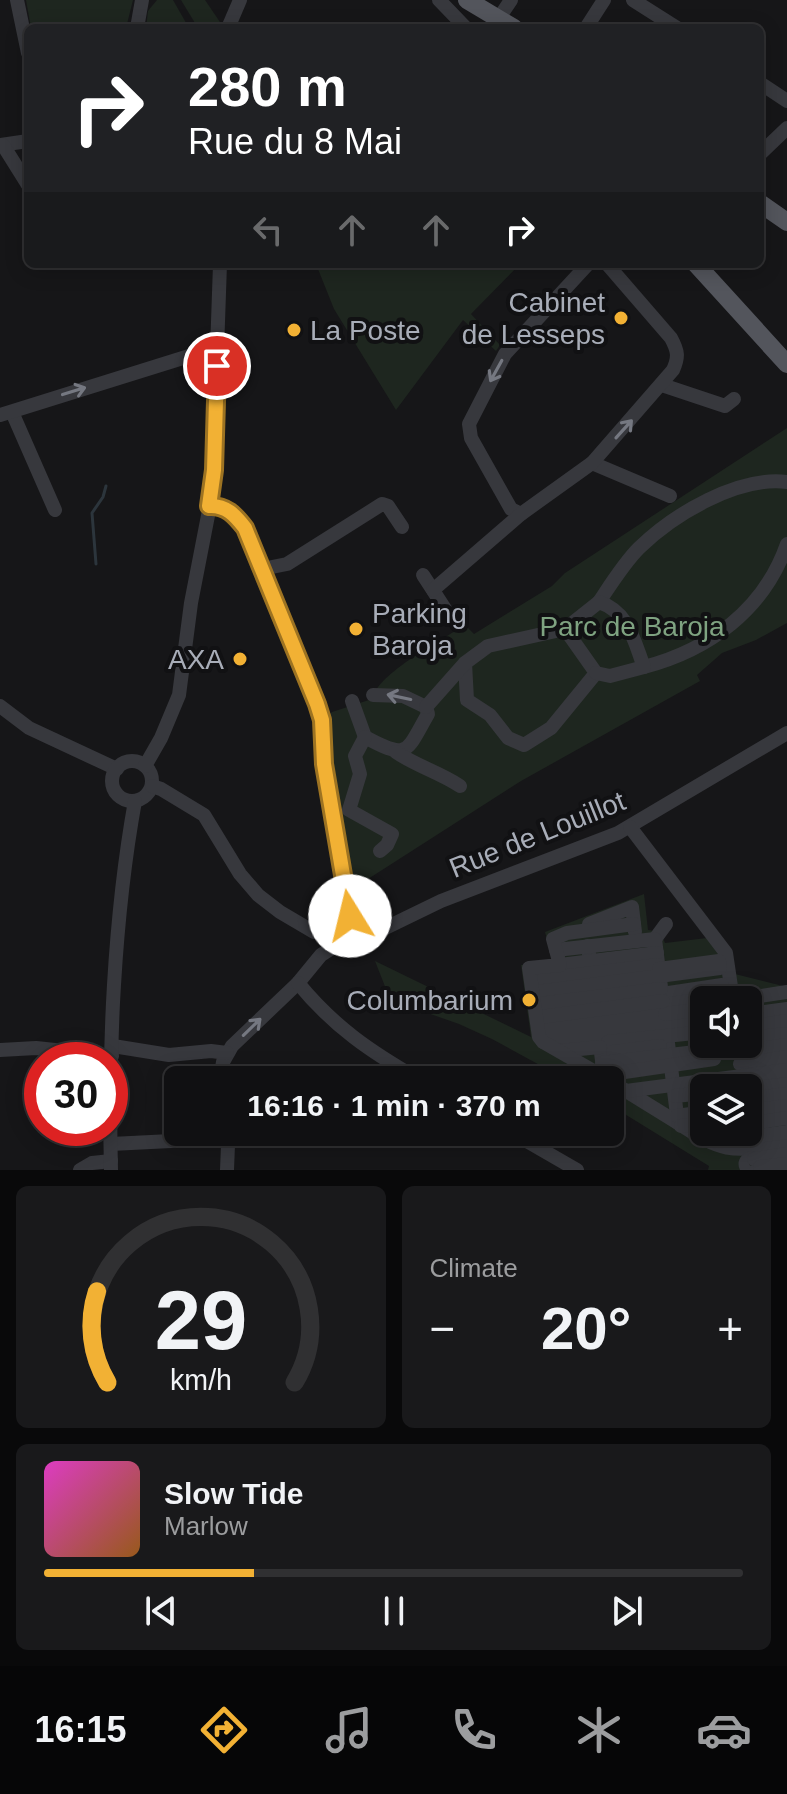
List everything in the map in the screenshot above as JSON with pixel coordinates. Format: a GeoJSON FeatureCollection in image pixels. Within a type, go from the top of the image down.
{"type":"FeatureCollection","features":[{"type":"Feature","properties":{"kind":"main road"},"geometry":{"type":"LineString","coordinates":[[464,0],[500,24]]}},
{"type":"Feature","properties":{"kind":"main road"},"geometry":{"type":"LineString","coordinates":[[764,206],[787,222]]}},
{"type":"Feature","properties":{"kind":"main road"},"geometry":{"type":"LineString","coordinates":[[700,268],[787,364]]}},
{"type":"Feature","properties":{"kind":"street"},"geometry":{"type":"LineString","coordinates":[[17,0],[24,34]]}},
{"type":"Feature","properties":{"kind":"street"},"geometry":{"type":"LineString","coordinates":[[138,24],[142,0]]}},
{"type":"Feature","properties":{"kind":"street"},"geometry":{"type":"LineString","coordinates":[[230,24],[240,0]]}},
{"type":"Feature","properties":{"kind":"street"},"geometry":{"type":"LineString","coordinates":[[439,0],[462,24]]}},
{"type":"Feature","properties":{"kind":"street"},"geometry":{"type":"LineString","coordinates":[[501,24],[511,0]]}},
{"type":"Feature","properties":{"kind":"street"},"geometry":{"type":"LineString","coordinates":[[589,24],[604,0]]}},
{"type":"Feature","properties":{"kind":"street"},"geometry":{"type":"LineString","coordinates":[[631,2],[663,12],[674,24]]}},
{"type":"Feature","properties":{"kind":"street"},"geometry":{"type":"LineString","coordinates":[[767,137],[787,128]]}},
{"type":"Feature","properties":{"kind":"street"},"geometry":{"type":"LineString","coordinates":[[24,142],[2,145],[24,179]]}},
{"type":"Feature","properties":{"kind":"street"},"geometry":{"type":"LineString","coordinates":[[145,766],[179,695],[191,603],[209,506],[214,470],[220,268]]}},
{"type":"Feature","properties":{"kind":"street"},"geometry":{"type":"LineString","coordinates":[[521,514],[511,509],[471,438],[469,424],[505,354],[581,268]]}},
{"type":"Feature","properties":{"kind":"street"},"geometry":{"type":"LineString","coordinates":[[433,590],[521,514],[592,463],[673,370],[678,360],[678,350],[671,338],[610,268]]}},
{"type":"Feature","properties":{"kind":"street"},"geometry":{"type":"LineString","coordinates":[[55,510],[6,413],[202,352],[218,343]]}},
{"type":"Feature","properties":{"kind":"street"},"geometry":{"type":"LineString","coordinates":[[662,385],[725,406],[734,399]]}},
{"type":"Feature","properties":{"kind":"street"},"geometry":{"type":"LineString","coordinates":[[592,463],[670,496]]}},
{"type":"Feature","properties":{"kind":"street"},"geometry":{"type":"LineString","coordinates":[[426,707],[465,663],[488,646],[565,629],[599,602],[637,550],[665,525],[740,485],[768,480],[787,482]]}},
{"type":"Feature","properties":{"kind":"street"},"geometry":{"type":"LineString","coordinates":[[262,569],[287,564],[382,504],[388,506],[402,527]]}},
{"type":"Feature","properties":{"kind":"street"},"geometry":{"type":"LineString","coordinates":[[209,506],[234,513],[245,528],[322,720],[324,764],[350,916],[335,946],[321,955],[298,983],[227,1053],[222,1066]]}},
{"type":"Feature","properties":{"kind":"street"},"geometry":{"type":"LineString","coordinates":[[565,629],[596,673],[610,676],[673,659],[730,627],[749,610],[780,563],[787,544]]}},
{"type":"Feature","properties":{"kind":"street"},"geometry":{"type":"LineString","coordinates":[[423,575],[449,615]]}},
{"type":"Feature","properties":{"kind":"street"},"geometry":{"type":"LineString","coordinates":[[599,602],[608,605],[626,622],[644,667]]}},
{"type":"Feature","properties":{"kind":"street"},"geometry":{"type":"LineString","coordinates":[[465,663],[467,700],[490,715],[508,738],[524,745],[551,728],[596,673]]}},
{"type":"Feature","properties":{"kind":"street"},"geometry":{"type":"LineString","coordinates":[[373,695],[403,696],[426,707],[428,714],[413,741],[404,750],[396,752]]}},
{"type":"Feature","properties":{"kind":"street"},"geometry":{"type":"LineString","coordinates":[[352,701],[365,737],[460,786]]}},
{"type":"Feature","properties":{"kind":"street"},"geometry":{"type":"LineString","coordinates":[[0,706],[29,728],[117,769]]}},
{"type":"Feature","properties":{"kind":"street","name":"Rue de Louillot"},"geometry":{"type":"LineString","coordinates":[[339,937],[373,934],[441,901],[630,827],[787,733]]}},
{"type":"Feature","properties":{"kind":"street"},"geometry":{"type":"LineString","coordinates":[[365,737],[355,756],[360,774],[349,810],[392,834],[380,851]]}},
{"type":"Feature","properties":{"kind":"street"},"geometry":{"type":"LineString","coordinates":[[134,761],[145,766],[151,775],[152,786],[146,796],[135,801],[117,794],[113,781],[121,765],[134,761]]}},
{"type":"Feature","properties":{"kind":"street"},"geometry":{"type":"LineString","coordinates":[[152,786],[204,815],[240,874],[258,895],[314,932],[339,937]]}},
{"type":"Feature","properties":{"kind":"street"},"geometry":{"type":"LineString","coordinates":[[112,1042],[117,945],[135,801]]}},
{"type":"Feature","properties":{"kind":"street"},"geometry":{"type":"LineString","coordinates":[[630,827],[726,953],[728,985],[672,1048],[644,1103]]}},
{"type":"Feature","properties":{"kind":"street"},"geometry":{"type":"LineString","coordinates":[[644,1103],[560,965],[553,939],[632,907],[636,941],[672,1048],[690,1084]]}},
{"type":"Feature","properties":{"kind":"street"},"geometry":{"type":"LineString","coordinates":[[666,924],[672,1048],[727,1149],[787,1154]]}},
{"type":"Feature","properties":{"kind":"street"},"geometry":{"type":"LineString","coordinates":[[601,1035],[636,941]]}},
{"type":"Feature","properties":{"kind":"street"},"geometry":{"type":"LineString","coordinates":[[556,950],[601,1035]]}},
{"type":"Feature","properties":{"kind":"street"},"geometry":{"type":"LineString","coordinates":[[559,1051],[543,1042],[537,1029],[529,968],[560,965]]}},
{"type":"Feature","properties":{"kind":"street"},"geometry":{"type":"LineString","coordinates":[[298,983],[339,1028],[395,1066]]}},
{"type":"Feature","properties":{"kind":"street"},"geometry":{"type":"LineString","coordinates":[[728,985],[787,992]]}},
{"type":"Feature","properties":{"kind":"street"},"geometry":{"type":"LineString","coordinates":[[672,1048],[728,985]]}},
{"type":"Feature","properties":{"kind":"street"},"geometry":{"type":"LineString","coordinates":[[690,1039],[672,1048],[601,1035],[538,998],[601,1035],[741,1062],[787,1082]]}},
{"type":"Feature","properties":{"kind":"street"},"geometry":{"type":"LineString","coordinates":[[762,1012],[787,1009]]}},
{"type":"Feature","properties":{"kind":"street"},"geometry":{"type":"LineString","coordinates":[[762,1025],[787,1021]]}},
{"type":"Feature","properties":{"kind":"street"},"geometry":{"type":"LineString","coordinates":[[644,1103],[672,1048],[690,1026]]}},
{"type":"Feature","properties":{"kind":"street"},"geometry":{"type":"LineString","coordinates":[[543,1042],[542,1029],[601,1035],[787,1070]]}},
{"type":"Feature","properties":{"kind":"street"},"geometry":{"type":"LineString","coordinates":[[672,1048],[690,1032]]}},
{"type":"Feature","properties":{"kind":"street"},"geometry":{"type":"LineString","coordinates":[[741,1062],[787,1034]]}},
{"type":"Feature","properties":{"kind":"street"},"geometry":{"type":"LineString","coordinates":[[601,1035],[672,1048]]}},
{"type":"Feature","properties":{"kind":"street"},"geometry":{"type":"LineString","coordinates":[[559,1051],[601,1035],[672,1048],[690,1074]]}},
{"type":"Feature","properties":{"kind":"street"},"geometry":{"type":"LineString","coordinates":[[559,1051],[601,1035],[672,1048],[690,1078]]}},
{"type":"Feature","properties":{"kind":"street"},"geometry":{"type":"LineString","coordinates":[[741,1062],[787,1045]]}},
{"type":"Feature","properties":{"kind":"street"},"geometry":{"type":"LineString","coordinates":[[0,1050],[24,1049]]}},
{"type":"Feature","properties":{"kind":"street"},"geometry":{"type":"LineString","coordinates":[[128,1052],[169,1055],[211,1051],[227,1053]]}},
{"type":"Feature","properties":{"kind":"street"},"geometry":{"type":"LineString","coordinates":[[741,1062],[787,1057]]}},
{"type":"Feature","properties":{"kind":"street"},"geometry":{"type":"LineString","coordinates":[[762,1097],[787,1094]]}},
{"type":"Feature","properties":{"kind":"street"},"geometry":{"type":"LineString","coordinates":[[762,1109],[787,1106]]}},
{"type":"Feature","properties":{"kind":"street"},"geometry":{"type":"LineString","coordinates":[[752,1151],[787,1118]]}},
{"type":"Feature","properties":{"kind":"street"},"geometry":{"type":"LineString","coordinates":[[752,1151],[787,1132]]}},
{"type":"Feature","properties":{"kind":"street"},"geometry":{"type":"LineString","coordinates":[[128,1143],[164,1141]]}},
{"type":"Feature","properties":{"kind":"street"},"geometry":{"type":"LineString","coordinates":[[752,1151],[787,1144]]}},
{"type":"Feature","properties":{"kind":"street"},"geometry":{"type":"LineString","coordinates":[[227,1170],[228,1146]]}},
{"type":"Feature","properties":{"kind":"street"},"geometry":{"type":"LineString","coordinates":[[535,1146],[577,1170]]}},
{"type":"Feature","properties":{"kind":"street"},"geometry":{"type":"LineString","coordinates":[[752,1151],[787,1164]]}},
{"type":"Feature","properties":{"kind":"street"},"geometry":{"type":"LineString","coordinates":[[80,1170],[92,1163],[111,1166]]}},
{"type":"Feature","properties":{"kind":"green space"},"geometry":{"type":"Polygon","coordinates":[[[26,0],[133,0],[127,24],[30,24],[26,0]]]}},
{"type":"Feature","properties":{"kind":"green space"},"geometry":{"type":"Polygon","coordinates":[[[157,0],[173,0],[187,24],[146,24],[148,11],[157,0]]]}},
{"type":"Feature","properties":{"kind":"green space"},"geometry":{"type":"Polygon","coordinates":[[[181,0],[205,0],[221,24],[196,24],[181,0]]]}},
{"type":"Feature","properties":{"kind":"green space"},"geometry":{"type":"Polygon","coordinates":[[[318,268],[516,268],[471,314],[500,345],[496,351],[463,320],[396,410],[334,309],[318,268]]]}},
{"type":"Feature","properties":{"kind":"green space","name":"Parc de Baroja"},"geometry":{"type":"Polygon","coordinates":[[[787,428],[787,623],[756,640],[722,653],[697,675],[700,681],[521,781],[354,888],[325,741],[328,716],[372,699],[386,679],[427,648],[465,625],[474,634],[552,586],[565,573],[787,428]]]}},
{"type":"Feature","properties":{"kind":"green space"},"geometry":{"type":"Polygon","coordinates":[[[644,894],[648,930],[658,934],[665,943],[707,938],[735,974],[787,987],[787,1170],[708,1170],[709,1166],[624,1114],[624,1066],[541,1066],[492,1039],[419,1010],[386,989],[375,961],[531,1037],[521,965],[553,961],[545,932],[644,894]]]}},
{"type":"Feature","properties":{"kind":"waterway"},"geometry":{"type":"LineString","coordinates":[[96,564],[92,513],[103,497],[106,486]]}},
{"type":"Feature","properties":{"kind":"place","name":"Cabinet de Lesseps"},"geometry":{"type":"Point","coordinates":[621,318]}},
{"type":"Feature","properties":{"kind":"place","name":"La Poste"},"geometry":{"type":"Point","coordinates":[294,330]}},
{"type":"Feature","properties":{"kind":"place","name":"Parking Baroja"},"geometry":{"type":"Point","coordinates":[356,629]}},
{"type":"Feature","properties":{"kind":"place","name":"AXA"},"geometry":{"type":"Point","coordinates":[240,659]}},
{"type":"Feature","properties":{"kind":"place","name":"Columbarium"},"geometry":{"type":"Point","coordinates":[529,1000]}},
{"type":"Feature","properties":{"kind":"route"},"geometry":{"type":"LineString","coordinates":[[217,366],[214,470],[209,506],[234,513],[245,528],[317,704],[322,720],[324,764],[350,916]]}}]}
